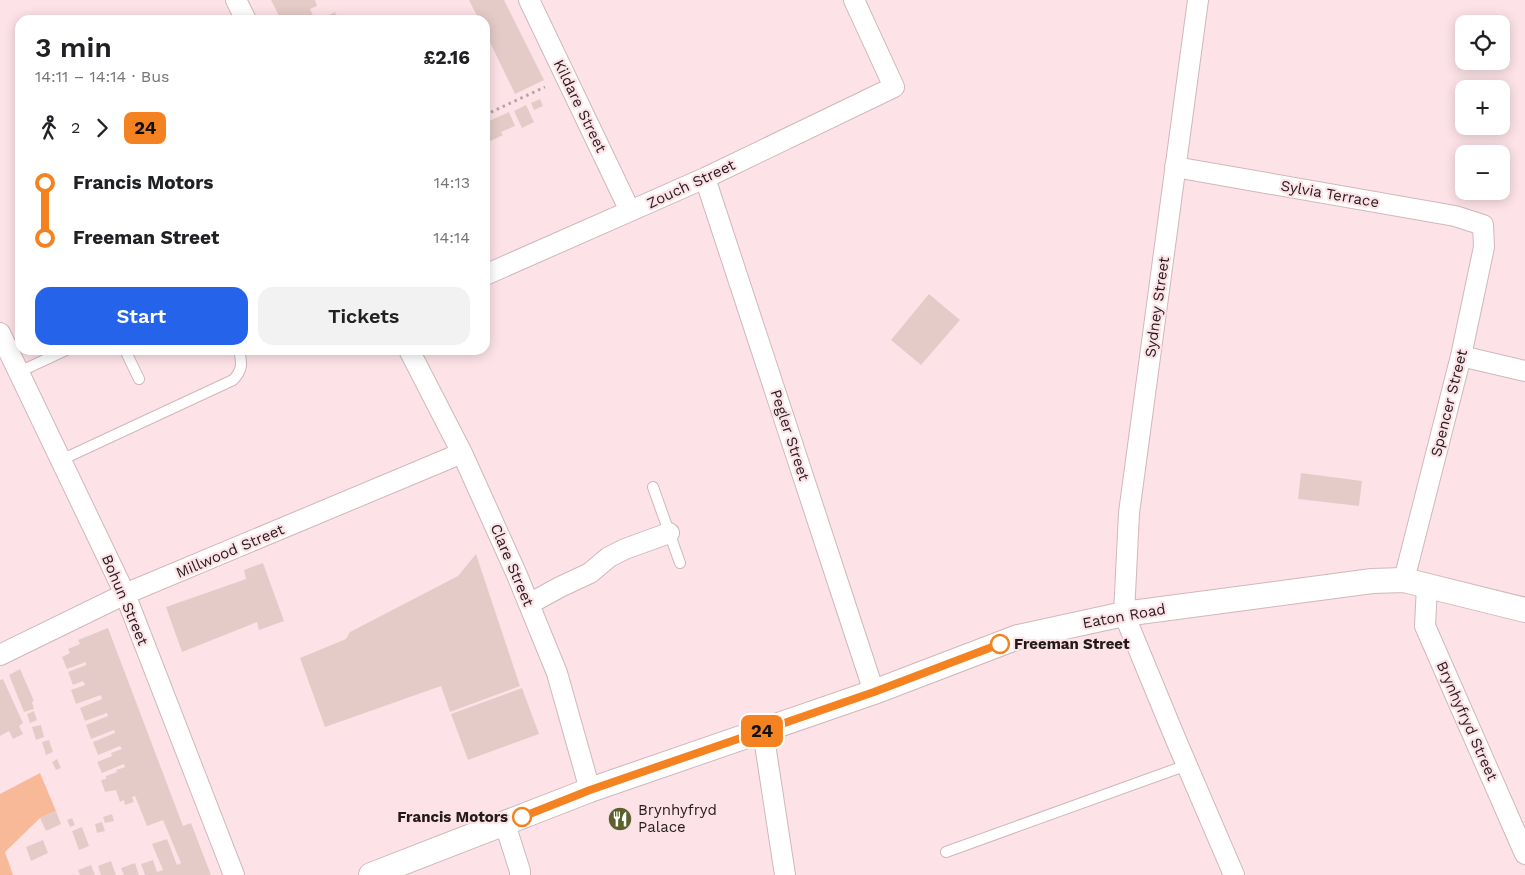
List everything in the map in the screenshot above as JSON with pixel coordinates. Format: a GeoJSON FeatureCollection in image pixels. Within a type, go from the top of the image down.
{"type":"FeatureCollection","features":[{"type":"Feature","properties":{"kind":"street"},"geometry":{"type":"LineString","coordinates":[[236,0],[244,15]]}},
{"type":"Feature","properties":{"kind":"street","name":"Kildare Street"},"geometry":{"type":"LineString","coordinates":[[529,0],[630,212]]}},
{"type":"Feature","properties":{"kind":"street","name":"Zouch Street"},"geometry":{"type":"LineString","coordinates":[[490,273],[705,178],[894,87],[854,0]]}},
{"type":"Feature","properties":{"kind":"street","name":"Sydney Street"},"geometry":{"type":"LineString","coordinates":[[1124,614],[1129,513],[1198,0]]}},
{"type":"Feature","properties":{"kind":"street","name":"Sylvia Terrace"},"geometry":{"type":"LineString","coordinates":[[1175,167],[1455,216],[1483,225]]}},
{"type":"Feature","properties":{"kind":"street","name":"Pegler Street"},"geometry":{"type":"LineString","coordinates":[[705,178],[874,692]]}},
{"type":"Feature","properties":{"kind":"street","name":"Spencer Street"},"geometry":{"type":"LineString","coordinates":[[1404,580],[1461,356],[1484,247],[1483,225]]}},
{"type":"Feature","properties":{"kind":"street","name":"Bohun Street"},"geometry":{"type":"LineString","coordinates":[[0,333],[125,594],[234,875]]}},
{"type":"Feature","properties":{"kind":"street","name":"Clare Street"},"geometry":{"type":"LineString","coordinates":[[412,355],[462,453],[529,604],[557,673],[590,790]]}},
{"type":"Feature","properties":{"kind":"street"},"geometry":{"type":"LineString","coordinates":[[1461,356],[1525,371]]}},
{"type":"Feature","properties":{"kind":"street","name":"Millwood Street"},"geometry":{"type":"LineString","coordinates":[[0,655],[125,594],[462,453]]}},
{"type":"Feature","properties":{"kind":"street"},"geometry":{"type":"LineString","coordinates":[[529,604],[560,586],[590,573],[609,557],[669,533]]}},
{"type":"Feature","properties":{"kind":"street","name":"Eaton Road"},"geometry":{"type":"LineString","coordinates":[[371,875],[590,790],[874,692],[1018,637],[1124,614],[1372,582],[1404,580],[1525,610]]}},
{"type":"Feature","properties":{"kind":"street","name":"Brynhyfryd Street"},"geometry":{"type":"LineString","coordinates":[[1426,586],[1425,626],[1525,854]]}},
{"type":"Feature","properties":{"kind":"street"},"geometry":{"type":"LineString","coordinates":[[1124,614],[1234,875]]}},
{"type":"Feature","properties":{"kind":"street"},"geometry":{"type":"LineString","coordinates":[[762,731],[785,875]]}},
{"type":"Feature","properties":{"kind":"street"},"geometry":{"type":"LineString","coordinates":[[505,824],[520,875]]}},
{"type":"Feature","properties":{"kind":"lane"},"geometry":{"type":"LineString","coordinates":[[19,372],[55,355]]}},
{"type":"Feature","properties":{"kind":"lane"},"geometry":{"type":"LineString","coordinates":[[128,355],[139,379]]}},
{"type":"Feature","properties":{"kind":"lane"},"geometry":{"type":"LineString","coordinates":[[61,460],[234,380],[240,373],[241,355]]}},
{"type":"Feature","properties":{"kind":"lane"},"geometry":{"type":"LineString","coordinates":[[653,487],[680,563]]}},
{"type":"Feature","properties":{"kind":"lane"},"geometry":{"type":"LineString","coordinates":[[946,852],[1187,765]]}},
{"type":"Feature","properties":{"kind":"path"},"geometry":{"type":"LineString","coordinates":[[490,114],[566,77]]}},
{"type":"Feature","properties":{"kind":"shaded area"},"geometry":{"type":"Polygon","coordinates":[[[40,773],[56,811],[40,818],[5,852],[13,875],[0,875],[0,794],[40,773]]]}},
{"type":"Feature","properties":{"kind":"building"},"geometry":{"type":"Polygon","coordinates":[[[271,0],[315,0],[317,6],[310,9],[313,15],[278,15],[271,0]]]}},
{"type":"Feature","properties":{"kind":"building"},"geometry":{"type":"Polygon","coordinates":[[[469,0],[504,0],[544,80],[515,94],[490,42],[490,15],[476,15],[469,0]]]}},
{"type":"Feature","properties":{"kind":"building"},"geometry":{"type":"Polygon","coordinates":[[[540,99],[543,106],[534,110],[531,103],[540,99]]]}},
{"type":"Feature","properties":{"kind":"building"},"geometry":{"type":"Polygon","coordinates":[[[526,105],[534,122],[522,128],[514,111],[526,105]]]}},
{"type":"Feature","properties":{"kind":"building"},"geometry":{"type":"Polygon","coordinates":[[[509,112],[515,126],[501,132],[503,135],[490,141],[490,121],[509,112]]]}},
{"type":"Feature","properties":{"kind":"building"},"geometry":{"type":"Polygon","coordinates":[[[929,294],[960,320],[921,365],[891,340],[929,294]]]}},
{"type":"Feature","properties":{"kind":"building"},"geometry":{"type":"Polygon","coordinates":[[[1301,473],[1362,481],[1359,506],[1298,499],[1301,473]]]}},
{"type":"Feature","properties":{"kind":"building"},"geometry":{"type":"Polygon","coordinates":[[[476,554],[520,686],[450,712],[441,686],[325,727],[300,658],[346,639],[350,632],[458,576],[476,554]]]}},
{"type":"Feature","properties":{"kind":"building"},"geometry":{"type":"Polygon","coordinates":[[[263,563],[284,621],[259,630],[257,622],[182,652],[166,607],[246,579],[244,570],[263,563]]]}},
{"type":"Feature","properties":{"kind":"building"},"geometry":{"type":"Polygon","coordinates":[[[108,628],[183,826],[191,823],[211,875],[145,875],[141,864],[153,860],[157,872],[163,870],[152,844],[167,839],[177,865],[181,863],[163,820],[147,826],[135,796],[132,797],[134,802],[125,805],[124,800],[120,802],[116,790],[105,792],[101,780],[117,772],[116,770],[125,767],[124,764],[102,773],[97,762],[112,756],[111,753],[122,749],[120,746],[98,755],[93,742],[115,733],[114,730],[91,739],[86,725],[108,716],[107,713],[85,721],[80,708],[102,699],[101,695],[76,704],[71,690],[85,685],[83,681],[73,685],[68,672],[86,665],[86,662],[67,669],[62,657],[70,653],[68,649],[80,644],[78,640],[108,628]]]}},
{"type":"Feature","properties":{"kind":"building"},"geometry":{"type":"Polygon","coordinates":[[[20,669],[34,701],[32,702],[34,709],[24,712],[9,675],[20,669]]]}},
{"type":"Feature","properties":{"kind":"building"},"geometry":{"type":"Polygon","coordinates":[[[3,679],[23,723],[19,726],[23,734],[13,739],[9,731],[0,736],[0,680],[3,679]]]}},
{"type":"Feature","properties":{"kind":"building"},"geometry":{"type":"Polygon","coordinates":[[[522,688],[539,734],[468,760],[451,714],[522,688]]]}},
{"type":"Feature","properties":{"kind":"building"},"geometry":{"type":"Polygon","coordinates":[[[34,711],[37,720],[30,723],[27,714],[34,711]]]}},
{"type":"Feature","properties":{"kind":"building"},"geometry":{"type":"Polygon","coordinates":[[[41,725],[44,737],[36,740],[32,727],[41,725]]]}},
{"type":"Feature","properties":{"kind":"building"},"geometry":{"type":"Polygon","coordinates":[[[49,740],[53,752],[46,755],[42,742],[49,740]]]}},
{"type":"Feature","properties":{"kind":"building"},"geometry":{"type":"Polygon","coordinates":[[[57,759],[61,768],[56,770],[52,762],[57,759]]]}},
{"type":"Feature","properties":{"kind":"building"},"geometry":{"type":"Polygon","coordinates":[[[56,811],[61,824],[46,831],[40,818],[56,811]]]}},
{"type":"Feature","properties":{"kind":"building"},"geometry":{"type":"Polygon","coordinates":[[[112,814],[114,821],[105,823],[103,817],[112,814]]]}},
{"type":"Feature","properties":{"kind":"building"},"geometry":{"type":"Polygon","coordinates":[[[72,818],[75,825],[70,827],[67,820],[72,818]]]}},
{"type":"Feature","properties":{"kind":"building"},"geometry":{"type":"Polygon","coordinates":[[[102,822],[105,831],[97,833],[95,824],[102,822]]]}},
{"type":"Feature","properties":{"kind":"building"},"geometry":{"type":"Polygon","coordinates":[[[82,827],[89,846],[79,850],[72,831],[82,827]]]}},
{"type":"Feature","properties":{"kind":"building"},"geometry":{"type":"Polygon","coordinates":[[[43,840],[48,853],[31,861],[26,847],[43,840]]]}},
{"type":"Feature","properties":{"kind":"building"},"geometry":{"type":"Polygon","coordinates":[[[111,861],[116,875],[101,875],[98,866],[111,861]]]}},
{"type":"Feature","properties":{"kind":"building"},"geometry":{"type":"Polygon","coordinates":[[[135,863],[139,875],[124,875],[121,868],[135,863]]]}},
{"type":"Feature","properties":{"kind":"building"},"geometry":{"type":"Polygon","coordinates":[[[91,865],[95,875],[80,875],[78,870],[91,865]]]}},
{"type":"Feature","properties":{"kind":"bus line","name":"24"},"geometry":{"type":"LineString","coordinates":[[522,817],[590,790],[874,692],[1000,644]]}},
{"type":"Feature","properties":{"kind":"place","name":"Freeman Street"},"geometry":{"type":"Point","coordinates":[1000,644]}},
{"type":"Feature","properties":{"kind":"place","name":"Francis Motors"},"geometry":{"type":"Point","coordinates":[522,817]}},
{"type":"Feature","properties":{"kind":"place","name":"Brynhyfryd Palace"},"geometry":{"type":"Point","coordinates":[620,819]}}]}
